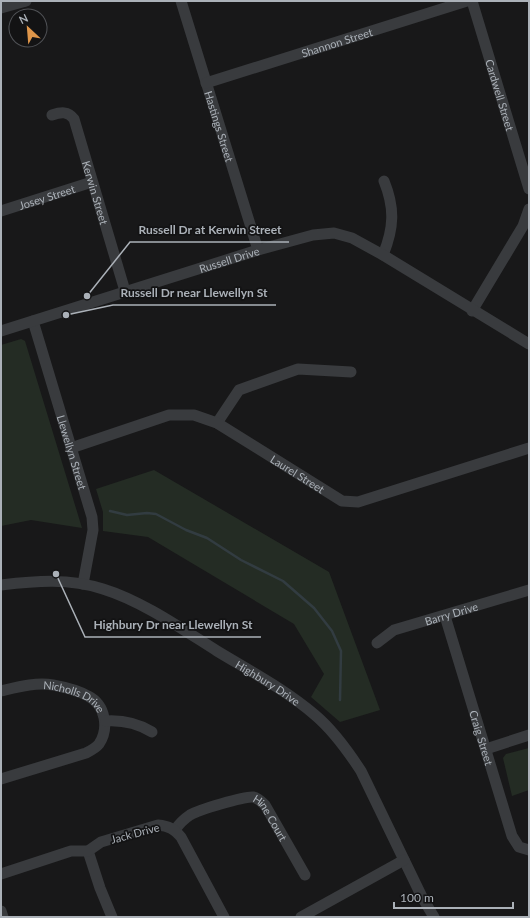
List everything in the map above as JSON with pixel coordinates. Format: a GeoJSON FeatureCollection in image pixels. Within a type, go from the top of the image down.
{"type":"FeatureCollection","features":[{"type":"Feature","properties":{"kind":"street"},"geometry":{"type":"LineString","coordinates":[[1,8],[26,1]]}},
{"type":"Feature","properties":{"kind":"street","name":"Hastings Street"},"geometry":{"type":"LineString","coordinates":[[181,1],[258,250]]}},
{"type":"Feature","properties":{"kind":"street","name":"Shannon Street"},"geometry":{"type":"LineString","coordinates":[[206,83],[468,1]]}},
{"type":"Feature","properties":{"kind":"street","name":"Cardwell Street"},"geometry":{"type":"LineString","coordinates":[[472,1],[529,189]]}},
{"type":"Feature","properties":{"kind":"street","name":"Kerwin Street"},"geometry":{"type":"LineString","coordinates":[[52,115],[63,112],[71,115],[74,119],[125,291]]}},
{"type":"Feature","properties":{"kind":"street","name":"Josey Street"},"geometry":{"type":"LineString","coordinates":[[1,211],[92,182]]}},
{"type":"Feature","properties":{"kind":"street"},"geometry":{"type":"LineString","coordinates":[[383,255],[393,213],[389,193],[384,182]]}},
{"type":"Feature","properties":{"kind":"street"},"geometry":{"type":"LineString","coordinates":[[472,311],[523,226],[529,209]]}},
{"type":"Feature","properties":{"kind":"street","name":"Russell Drive"},"geometry":{"type":"LineString","coordinates":[[1,331],[258,250],[313,235],[334,232],[352,238],[383,255],[472,311],[529,344]]}},
{"type":"Feature","properties":{"kind":"street","name":"Llewellyn Street"},"geometry":{"type":"LineString","coordinates":[[33,321],[92,517],[93,530],[84,584]]}},
{"type":"Feature","properties":{"kind":"street"},"geometry":{"type":"LineString","coordinates":[[217,423],[238,390],[298,369],[350,372]]}},
{"type":"Feature","properties":{"kind":"street","name":"Laurel Street"},"geometry":{"type":"LineString","coordinates":[[71,448],[169,415],[194,415],[217,423],[342,501],[358,502],[529,448]]}},
{"type":"Feature","properties":{"kind":"street","name":"Highbury Drive"},"geometry":{"type":"LineString","coordinates":[[1,585],[38,581],[60,581],[84,584],[124,597],[167,620],[280,689],[316,715],[344,746],[357,765],[422,897],[434,917]]}},
{"type":"Feature","properties":{"kind":"street","name":"Barry Drive"},"geometry":{"type":"LineString","coordinates":[[377,643],[394,630],[529,590]]}},
{"type":"Feature","properties":{"kind":"street","name":"Craig Street"},"geometry":{"type":"LineString","coordinates":[[445,616],[512,836],[519,847],[529,850]]}},
{"type":"Feature","properties":{"kind":"street","name":"Nicholls Drive"},"geometry":{"type":"LineString","coordinates":[[1,690],[40,684],[54,685],[89,696],[99,706],[106,721],[105,731],[98,745],[86,753],[1,779]]}},
{"type":"Feature","properties":{"kind":"street"},"geometry":{"type":"LineString","coordinates":[[106,721],[118,720],[141,725],[152,732]]}},
{"type":"Feature","properties":{"kind":"street"},"geometry":{"type":"LineString","coordinates":[[486,749],[529,735]]}},
{"type":"Feature","properties":{"kind":"street","name":"Hine Court"},"geometry":{"type":"LineString","coordinates":[[175,830],[181,822],[191,814],[241,798],[250,796],[258,798],[265,805],[305,875]]}},
{"type":"Feature","properties":{"kind":"street","name":"Jack Drive"},"geometry":{"type":"LineString","coordinates":[[1,874],[71,851],[88,851],[100,842],[158,825],[166,826],[175,830],[224,917]]}},
{"type":"Feature","properties":{"kind":"street"},"geometry":{"type":"LineString","coordinates":[[88,851],[100,888],[112,917]]}},
{"type":"Feature","properties":{"kind":"street"},"geometry":{"type":"LineString","coordinates":[[301,917],[317,913],[404,860]]}},
{"type":"Feature","properties":{"kind":"street"},"geometry":{"type":"LineString","coordinates":[[1,912],[3,917]]}},
{"type":"Feature","properties":{"kind":"shaded area"},"geometry":{"type":"Polygon","coordinates":[[[21,339],[25,341],[82,528],[31,520],[1,526],[1,345],[21,339]]]}},
{"type":"Feature","properties":{"kind":"shaded area"},"geometry":{"type":"Polygon","coordinates":[[[154,470],[329,572],[380,710],[340,722],[311,697],[324,674],[294,624],[148,537],[103,531],[103,512],[96,489],[154,470]]]}},
{"type":"Feature","properties":{"kind":"shaded area"},"geometry":{"type":"Polygon","coordinates":[[[529,748],[529,790],[512,796],[503,758],[506,754],[529,748]]]}},
{"type":"Feature","properties":{"kind":"waterway"},"geometry":{"type":"LineString","coordinates":[[110,511],[127,515],[147,513],[156,514],[186,530],[207,538],[241,560],[283,581],[314,608],[332,631],[341,651],[340,700]]}},
{"type":"Feature","properties":{"kind":"place","name":"Russell Dr at Kerwin Street"},"geometry":{"type":"Point","coordinates":[87,296]}},
{"type":"Feature","properties":{"kind":"place","name":"Russell Dr near Llewellyn St"},"geometry":{"type":"Point","coordinates":[66,315]}},
{"type":"Feature","properties":{"kind":"place","name":"Highbury Dr near Llewellyn St"},"geometry":{"type":"Point","coordinates":[56,574]}}]}
